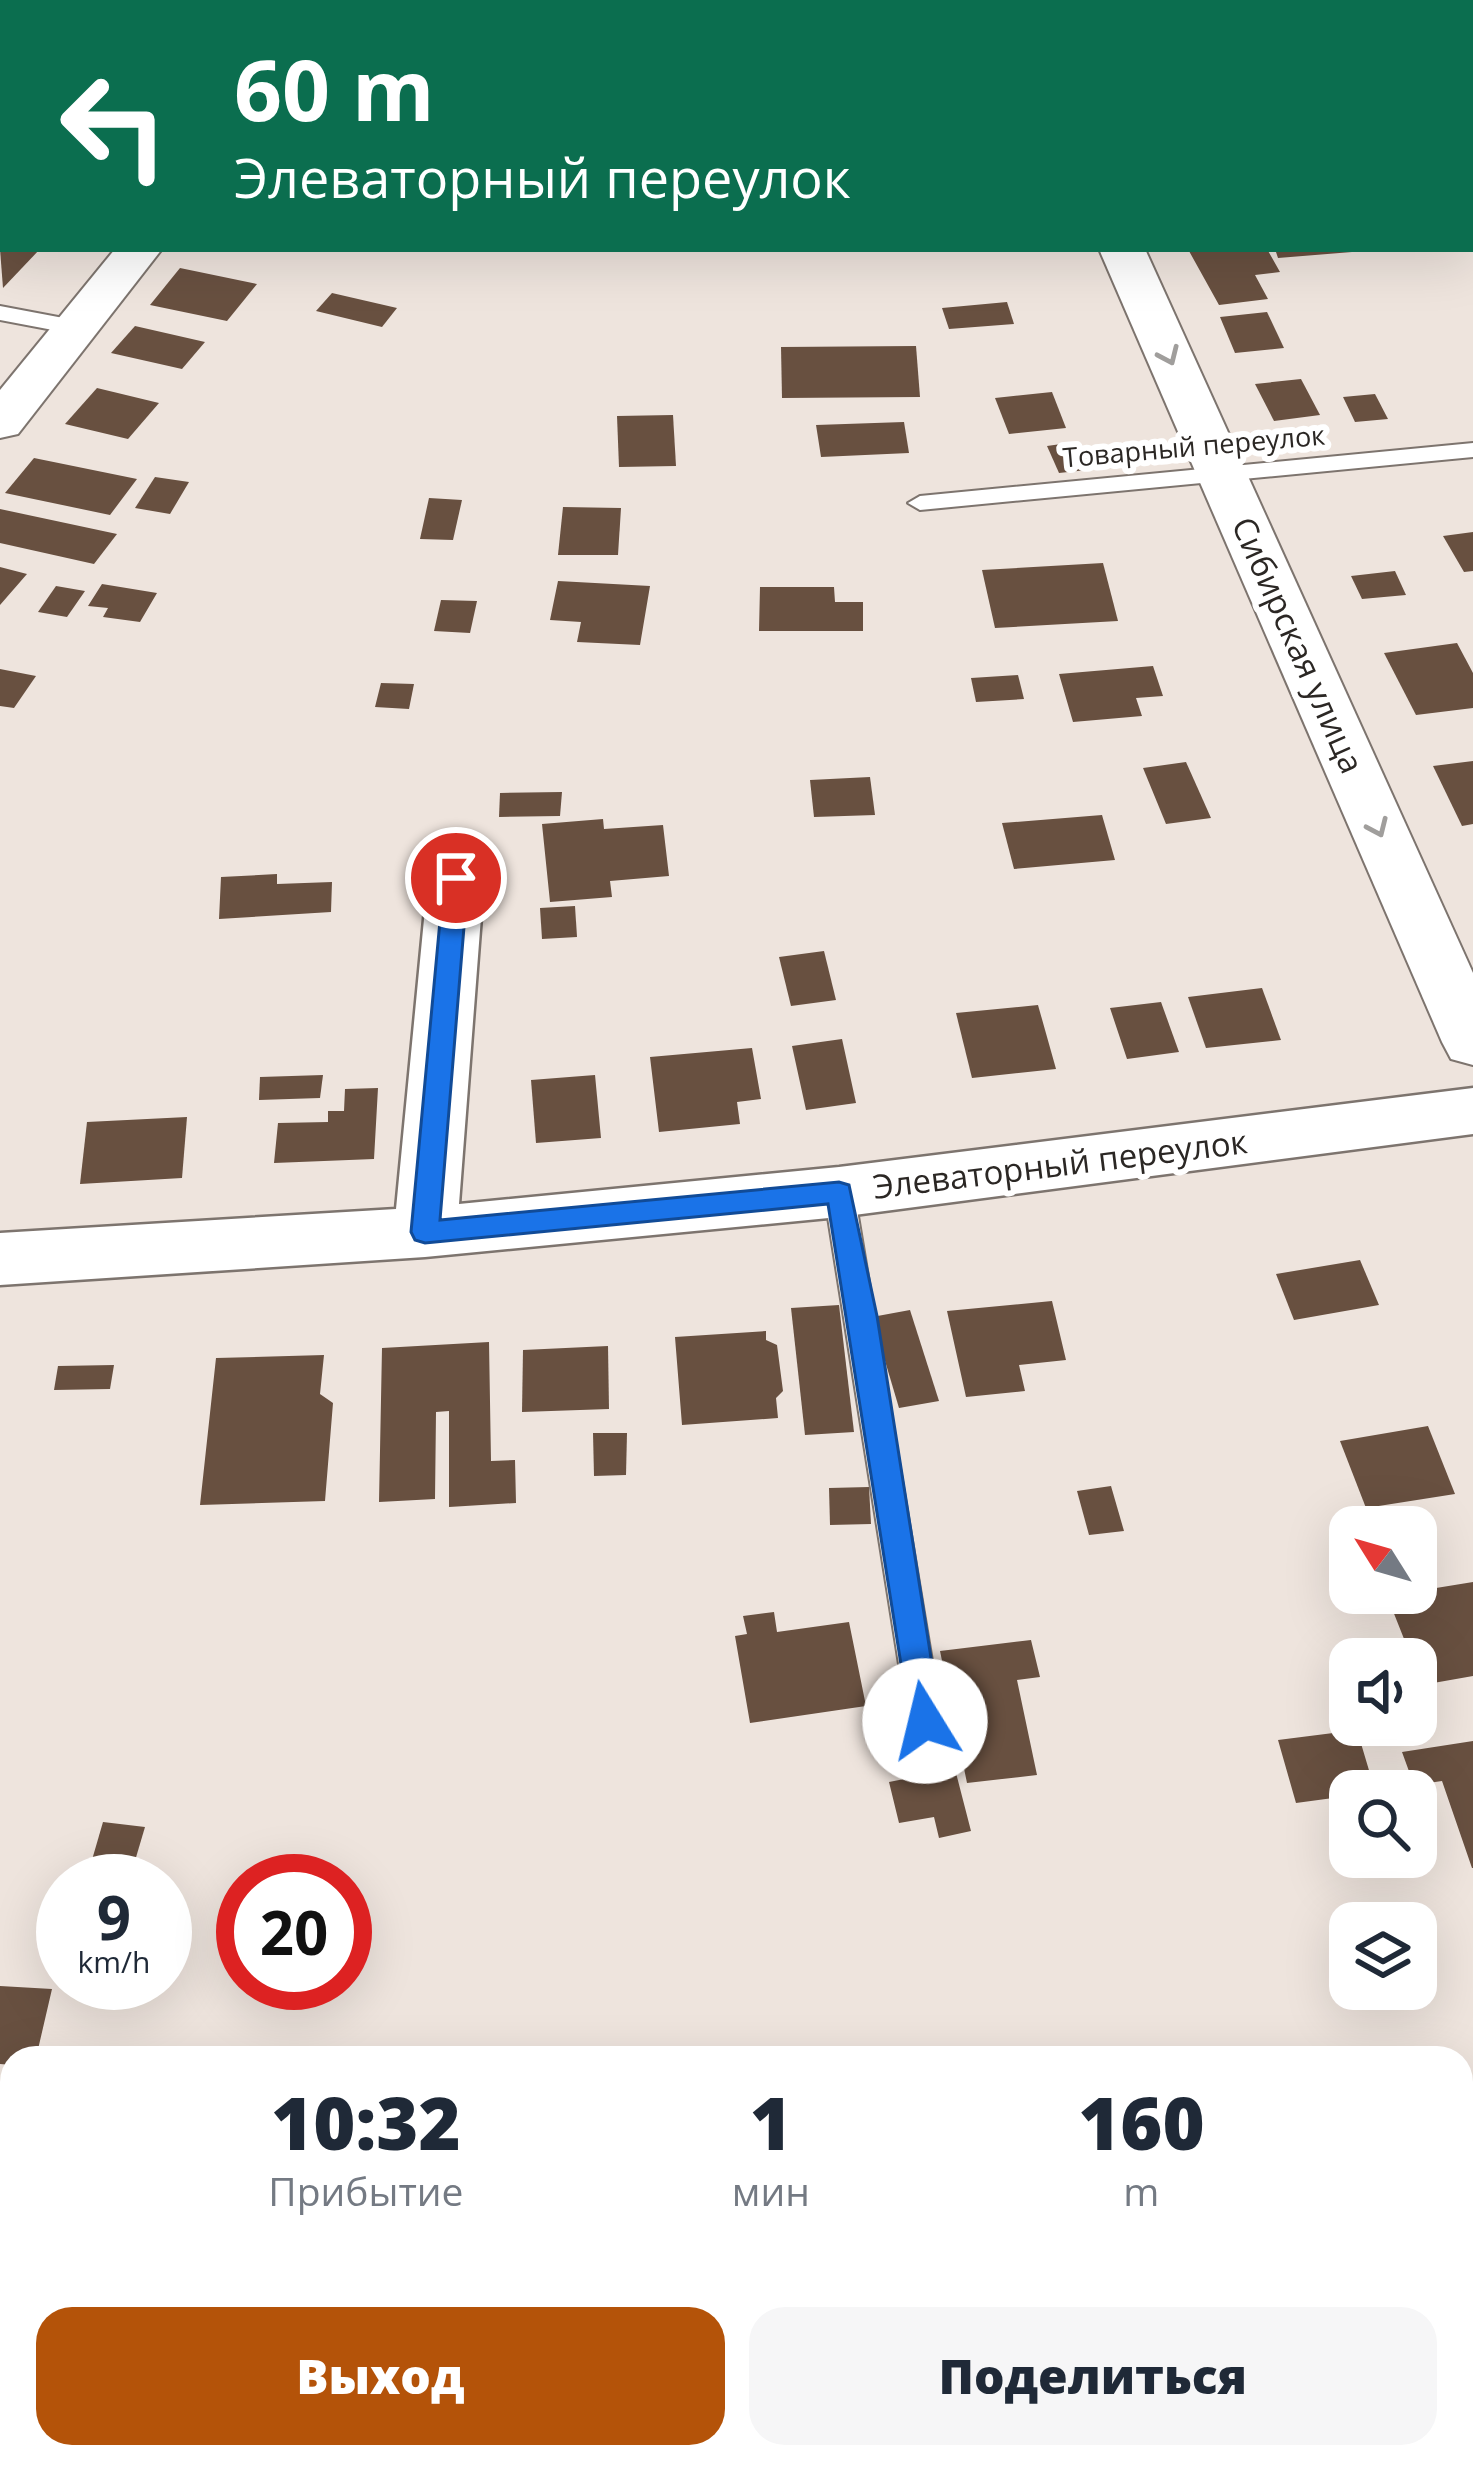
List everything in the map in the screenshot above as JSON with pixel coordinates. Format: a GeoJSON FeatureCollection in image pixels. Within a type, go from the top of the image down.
{"type":"FeatureCollection","features":[{"type":"Feature","properties":{"kind":"street"},"geometry":{"type":"LineString","coordinates":[[0,423],[136,252]]}},
{"type":"Feature","properties":{"kind":"street","name":"Сибирская улица"},"geometry":{"type":"LineString","coordinates":[[1123,252],[1473,1042]]}},
{"type":"Feature","properties":{"kind":"street"},"geometry":{"type":"LineString","coordinates":[[425,1232],[456,878]]}},
{"type":"Feature","properties":{"kind":"street","name":"Элеваторный переулок"},"geometry":{"type":"LineString","coordinates":[[0,1259],[425,1232],[839,1192],[1473,1111]]}},
{"type":"Feature","properties":{"kind":"lane"},"geometry":{"type":"LineString","coordinates":[[0,313],[74,327]]}},
{"type":"Feature","properties":{"kind":"lane","name":"Товарный переулок"},"geometry":{"type":"LineString","coordinates":[[920,503],[1473,450]]}},
{"type":"Feature","properties":{"kind":"lane"},"geometry":{"type":"LineString","coordinates":[[839,1192],[863,1316],[925,1721]]}},
{"type":"Feature","properties":{"kind":"building"},"geometry":{"type":"Polygon","coordinates":[[[0,252],[37,252],[3,288],[0,252]]]}},
{"type":"Feature","properties":{"kind":"building"},"geometry":{"type":"Polygon","coordinates":[[[1190,252],[1269,252],[1280,272],[1255,275],[1268,299],[1219,305],[1190,252]]]}},
{"type":"Feature","properties":{"kind":"building"},"geometry":{"type":"Polygon","coordinates":[[[1276,252],[1352,252],[1278,258],[1276,252]]]}},
{"type":"Feature","properties":{"kind":"building"},"geometry":{"type":"Polygon","coordinates":[[[180,268],[257,284],[227,321],[150,305],[180,268]]]}},
{"type":"Feature","properties":{"kind":"building"},"geometry":{"type":"Polygon","coordinates":[[[332,293],[397,308],[382,327],[316,311],[332,293]]]}},
{"type":"Feature","properties":{"kind":"building"},"geometry":{"type":"Polygon","coordinates":[[[1007,302],[1014,324],[949,329],[942,308],[1007,302]]]}},
{"type":"Feature","properties":{"kind":"building"},"geometry":{"type":"Polygon","coordinates":[[[1267,312],[1284,348],[1235,353],[1220,317],[1267,312]]]}},
{"type":"Feature","properties":{"kind":"building"},"geometry":{"type":"Polygon","coordinates":[[[135,326],[205,342],[182,369],[111,353],[135,326]]]}},
{"type":"Feature","properties":{"kind":"building"},"geometry":{"type":"Polygon","coordinates":[[[916,346],[920,397],[782,398],[781,347],[916,346]]]}},
{"type":"Feature","properties":{"kind":"building"},"geometry":{"type":"Polygon","coordinates":[[[1301,379],[1320,415],[1274,421],[1255,384],[1301,379]]]}},
{"type":"Feature","properties":{"kind":"building"},"geometry":{"type":"Polygon","coordinates":[[[97,388],[159,403],[128,439],[65,424],[97,388]]]}},
{"type":"Feature","properties":{"kind":"building"},"geometry":{"type":"Polygon","coordinates":[[[1052,392],[1066,428],[1009,434],[995,398],[1052,392]]]}},
{"type":"Feature","properties":{"kind":"building"},"geometry":{"type":"Polygon","coordinates":[[[1375,394],[1388,419],[1355,422],[1343,397],[1375,394]]]}},
{"type":"Feature","properties":{"kind":"building"},"geometry":{"type":"Polygon","coordinates":[[[673,415],[676,466],[619,467],[617,416],[673,415]]]}},
{"type":"Feature","properties":{"kind":"building"},"geometry":{"type":"Polygon","coordinates":[[[904,422],[909,453],[821,457],[816,425],[904,422]]]}},
{"type":"Feature","properties":{"kind":"building"},"geometry":{"type":"Polygon","coordinates":[[[1075,442],[1087,470],[1059,473],[1047,446],[1075,442]]]}},
{"type":"Feature","properties":{"kind":"building"},"geometry":{"type":"Polygon","coordinates":[[[34,458],[137,479],[110,515],[5,493],[34,458]]]}},
{"type":"Feature","properties":{"kind":"building"},"geometry":{"type":"Polygon","coordinates":[[[155,477],[189,482],[170,514],[135,508],[155,477]]]}},
{"type":"Feature","properties":{"kind":"building"},"geometry":{"type":"Polygon","coordinates":[[[429,498],[462,500],[453,540],[420,539],[429,498]]]}},
{"type":"Feature","properties":{"kind":"building"},"geometry":{"type":"Polygon","coordinates":[[[563,507],[621,508],[618,555],[558,555],[563,507]]]}},
{"type":"Feature","properties":{"kind":"building"},"geometry":{"type":"Polygon","coordinates":[[[0,509],[117,534],[94,564],[0,543],[0,509]]]}},
{"type":"Feature","properties":{"kind":"building"},"geometry":{"type":"Polygon","coordinates":[[[1473,532],[1473,571],[1464,572],[1443,536],[1473,532]]]}},
{"type":"Feature","properties":{"kind":"building"},"geometry":{"type":"Polygon","coordinates":[[[1103,563],[1118,621],[995,628],[982,570],[1103,563]]]}},
{"type":"Feature","properties":{"kind":"building"},"geometry":{"type":"Polygon","coordinates":[[[0,567],[27,574],[0,605],[0,567]]]}},
{"type":"Feature","properties":{"kind":"building"},"geometry":{"type":"Polygon","coordinates":[[[1395,571],[1406,595],[1362,599],[1351,576],[1395,571]]]}},
{"type":"Feature","properties":{"kind":"building"},"geometry":{"type":"Polygon","coordinates":[[[558,581],[650,586],[640,645],[577,642],[581,622],[550,620],[558,581]]]}},
{"type":"Feature","properties":{"kind":"building"},"geometry":{"type":"Polygon","coordinates":[[[102,584],[157,593],[140,622],[103,617],[108,608],[88,606],[102,584]]]}},
{"type":"Feature","properties":{"kind":"building"},"geometry":{"type":"Polygon","coordinates":[[[56,586],[85,591],[67,617],[38,612],[56,586]]]}},
{"type":"Feature","properties":{"kind":"building"},"geometry":{"type":"Polygon","coordinates":[[[760,587],[834,587],[835,602],[863,602],[863,631],[759,631],[760,587]]]}},
{"type":"Feature","properties":{"kind":"building"},"geometry":{"type":"Polygon","coordinates":[[[441,600],[477,601],[470,633],[434,631],[441,600]]]}},
{"type":"Feature","properties":{"kind":"building"},"geometry":{"type":"Polygon","coordinates":[[[1457,643],[1473,673],[1473,708],[1416,715],[1384,653],[1457,643]]]}},
{"type":"Feature","properties":{"kind":"building"},"geometry":{"type":"Polygon","coordinates":[[[1153,666],[1163,696],[1136,698],[1142,716],[1073,722],[1059,674],[1153,666]]]}},
{"type":"Feature","properties":{"kind":"building"},"geometry":{"type":"Polygon","coordinates":[[[0,669],[36,676],[14,708],[0,706],[0,669]]]}},
{"type":"Feature","properties":{"kind":"building"},"geometry":{"type":"Polygon","coordinates":[[[1018,675],[1024,699],[976,702],[971,678],[1018,675]]]}},
{"type":"Feature","properties":{"kind":"building"},"geometry":{"type":"Polygon","coordinates":[[[381,683],[414,684],[409,709],[375,707],[381,683]]]}},
{"type":"Feature","properties":{"kind":"building"},"geometry":{"type":"Polygon","coordinates":[[[1473,761],[1473,824],[1462,826],[1433,766],[1473,761]]]}},
{"type":"Feature","properties":{"kind":"building"},"geometry":{"type":"Polygon","coordinates":[[[1186,762],[1211,818],[1166,824],[1143,768],[1186,762]]]}},
{"type":"Feature","properties":{"kind":"building"},"geometry":{"type":"Polygon","coordinates":[[[870,777],[875,815],[814,817],[810,780],[870,777]]]}},
{"type":"Feature","properties":{"kind":"building"},"geometry":{"type":"Polygon","coordinates":[[[562,792],[560,816],[499,817],[500,793],[562,792]]]}},
{"type":"Feature","properties":{"kind":"building"},"geometry":{"type":"Polygon","coordinates":[[[1102,815],[1115,860],[1014,869],[1002,823],[1102,815]]]}},
{"type":"Feature","properties":{"kind":"building"},"geometry":{"type":"Polygon","coordinates":[[[603,819],[604,829],[663,825],[669,876],[610,881],[612,897],[550,902],[542,824],[603,819]]]}},
{"type":"Feature","properties":{"kind":"building"},"geometry":{"type":"Polygon","coordinates":[[[277,874],[277,884],[332,882],[331,912],[219,919],[221,877],[277,874]]]}},
{"type":"Feature","properties":{"kind":"building"},"geometry":{"type":"Polygon","coordinates":[[[575,906],[577,937],[542,939],[540,908],[575,906]]]}},
{"type":"Feature","properties":{"kind":"building"},"geometry":{"type":"Polygon","coordinates":[[[824,951],[836,1000],[791,1006],[779,957],[824,951]]]}},
{"type":"Feature","properties":{"kind":"building"},"geometry":{"type":"Polygon","coordinates":[[[1262,988],[1281,1040],[1206,1048],[1188,997],[1262,988]]]}},
{"type":"Feature","properties":{"kind":"building"},"geometry":{"type":"Polygon","coordinates":[[[1161,1002],[1179,1052],[1127,1059],[1110,1008],[1161,1002]]]}},
{"type":"Feature","properties":{"kind":"building"},"geometry":{"type":"Polygon","coordinates":[[[1038,1005],[1056,1069],[972,1078],[956,1013],[1038,1005]]]}},
{"type":"Feature","properties":{"kind":"building"},"geometry":{"type":"Polygon","coordinates":[[[842,1039],[856,1103],[806,1110],[792,1046],[842,1039]]]}},
{"type":"Feature","properties":{"kind":"building"},"geometry":{"type":"Polygon","coordinates":[[[752,1048],[761,1099],[737,1102],[740,1124],[659,1132],[650,1057],[752,1048]]]}},
{"type":"Feature","properties":{"kind":"building"},"geometry":{"type":"Polygon","coordinates":[[[323,1075],[320,1098],[259,1100],[260,1077],[323,1075]]]}},
{"type":"Feature","properties":{"kind":"building"},"geometry":{"type":"Polygon","coordinates":[[[595,1075],[601,1138],[536,1143],[531,1080],[595,1075]]]}},
{"type":"Feature","properties":{"kind":"building"},"geometry":{"type":"Polygon","coordinates":[[[378,1088],[374,1159],[274,1163],[278,1123],[328,1122],[328,1111],[344,1111],[345,1089],[378,1088]]]}},
{"type":"Feature","properties":{"kind":"building"},"geometry":{"type":"Polygon","coordinates":[[[187,1117],[182,1178],[80,1184],[87,1122],[187,1117]]]}},
{"type":"Feature","properties":{"kind":"building"},"geometry":{"type":"Polygon","coordinates":[[[1360,1260],[1379,1305],[1294,1320],[1276,1274],[1360,1260]]]}},
{"type":"Feature","properties":{"kind":"building"},"geometry":{"type":"Polygon","coordinates":[[[1052,1301],[1066,1360],[1019,1365],[1025,1391],[966,1397],[947,1311],[1052,1301]]]}},
{"type":"Feature","properties":{"kind":"building"},"geometry":{"type":"Polygon","coordinates":[[[839,1305],[854,1432],[805,1435],[791,1308],[839,1305]]]}},
{"type":"Feature","properties":{"kind":"building"},"geometry":{"type":"Polygon","coordinates":[[[910,1310],[939,1401],[899,1408],[872,1317],[910,1310]]]}},
{"type":"Feature","properties":{"kind":"building"},"geometry":{"type":"Polygon","coordinates":[[[766,1331],[766,1340],[777,1345],[783,1391],[776,1398],[778,1418],[682,1425],[675,1337],[766,1331]]]}},
{"type":"Feature","properties":{"kind":"building"},"geometry":{"type":"Polygon","coordinates":[[[489,1342],[491,1461],[515,1460],[516,1503],[449,1507],[449,1411],[436,1412],[435,1499],[379,1502],[382,1348],[489,1342]]]}},
{"type":"Feature","properties":{"kind":"building"},"geometry":{"type":"Polygon","coordinates":[[[608,1346],[609,1409],[522,1412],[523,1350],[608,1346]]]}},
{"type":"Feature","properties":{"kind":"building"},"geometry":{"type":"Polygon","coordinates":[[[324,1355],[320,1394],[333,1403],[325,1501],[200,1505],[216,1358],[324,1355]]]}},
{"type":"Feature","properties":{"kind":"building"},"geometry":{"type":"Polygon","coordinates":[[[114,1365],[110,1389],[54,1390],[58,1366],[114,1365]]]}},
{"type":"Feature","properties":{"kind":"building"},"geometry":{"type":"Polygon","coordinates":[[[1428,1426],[1455,1494],[1365,1506],[1340,1441],[1428,1426]]]}},
{"type":"Feature","properties":{"kind":"building"},"geometry":{"type":"Polygon","coordinates":[[[593,1433],[627,1433],[626,1475],[594,1476],[593,1433]]]}},
{"type":"Feature","properties":{"kind":"building"},"geometry":{"type":"Polygon","coordinates":[[[1111,1486],[1124,1531],[1089,1535],[1077,1491],[1111,1486]]]}},
{"type":"Feature","properties":{"kind":"building"},"geometry":{"type":"Polygon","coordinates":[[[869,1487],[871,1524],[830,1525],[829,1488],[869,1487]]]}},
{"type":"Feature","properties":{"kind":"building"},"geometry":{"type":"Polygon","coordinates":[[[1473,1582],[1473,1676],[1437,1682],[1437,1638],[1404,1638],[1394,1614],[1437,1614],[1437,1588],[1473,1582]]]}},
{"type":"Feature","properties":{"kind":"building"},"geometry":{"type":"Polygon","coordinates":[[[774,1612],[777,1632],[849,1622],[866,1706],[750,1723],[735,1636],[747,1634],[743,1616],[774,1612]]]}},
{"type":"Feature","properties":{"kind":"building"},"geometry":{"type":"Polygon","coordinates":[[[1031,1640],[1040,1677],[1017,1680],[1037,1775],[967,1783],[940,1651],[1031,1640]]]}},
{"type":"Feature","properties":{"kind":"building"},"geometry":{"type":"Polygon","coordinates":[[[1329,1734],[1329,1746],[1362,1746],[1369,1770],[1329,1770],[1329,1799],[1296,1803],[1278,1740],[1329,1734]]]}},
{"type":"Feature","properties":{"kind":"building"},"geometry":{"type":"Polygon","coordinates":[[[1473,1741],[1473,1868],[1442,1781],[1437,1782],[1437,1770],[1409,1770],[1402,1752],[1473,1741]]]}},
{"type":"Feature","properties":{"kind":"building"},"geometry":{"type":"Polygon","coordinates":[[[955,1769],[971,1831],[939,1838],[934,1817],[899,1823],[889,1782],[955,1769]]]}},
{"type":"Feature","properties":{"kind":"building"},"geometry":{"type":"Polygon","coordinates":[[[103,1822],[145,1827],[137,1854],[94,1854],[103,1822]]]}},
{"type":"Feature","properties":{"kind":"building"},"geometry":{"type":"Polygon","coordinates":[[[0,1986],[36,1988],[36,2010],[47,2010],[39,2046],[0,2046],[0,1986]]]}},
{"type":"Feature","properties":{"kind":"route"},"geometry":{"type":"LineString","coordinates":[[456,878],[425,1232],[839,1192],[863,1316],[925,1721]]}}]}
